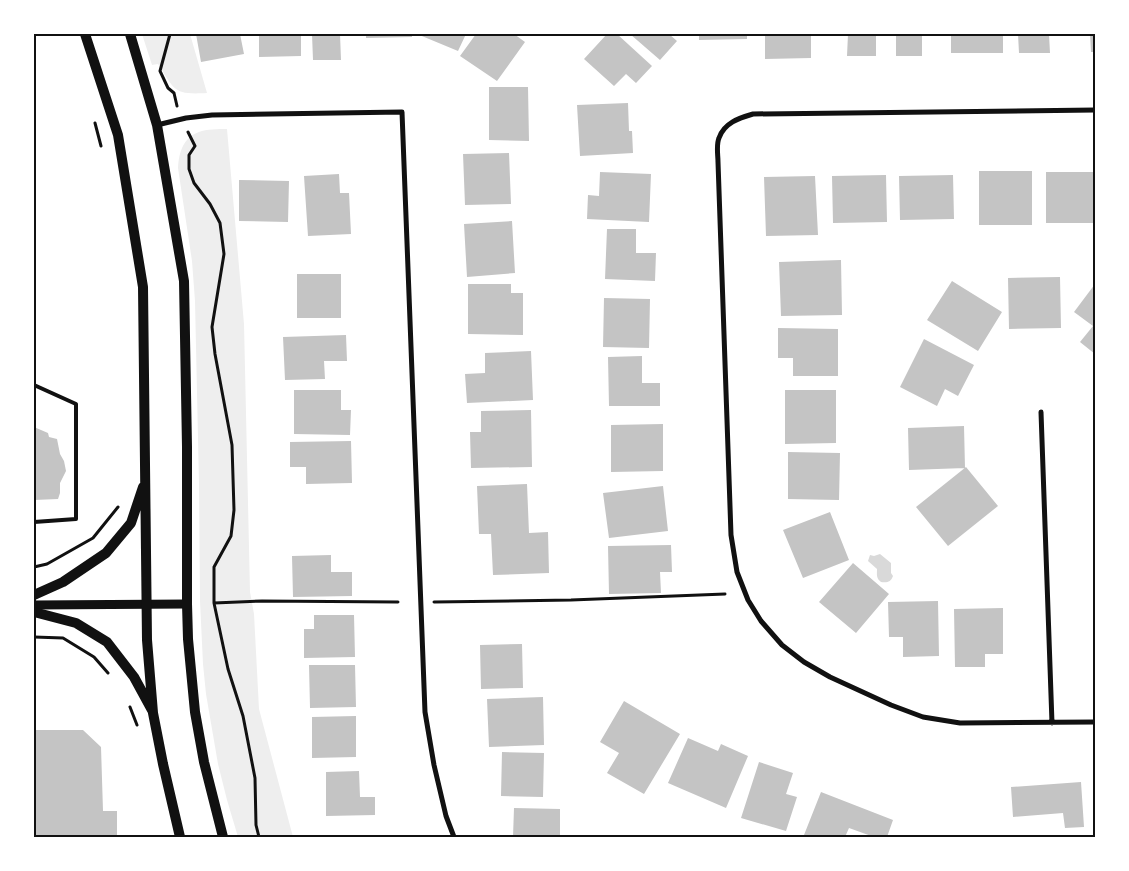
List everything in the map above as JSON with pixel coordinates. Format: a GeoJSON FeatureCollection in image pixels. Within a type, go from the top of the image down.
{"type":"FeatureCollection","features":[{"type":"Feature","properties":{"kind":"main road"},"geometry":{"type":"LineString","coordinates":[[85,34],[118,136],[142,287],[148,640],[154,713],[163,764],[180,837]]}},
{"type":"Feature","properties":{"kind":"main road"},"geometry":{"type":"LineString","coordinates":[[130,34],[158,124],[184,281],[188,639],[195,712],[204,762],[223,837]]}},
{"type":"Feature","properties":{"kind":"main road"},"geometry":{"type":"LineString","coordinates":[[34,595],[63,582],[106,553],[131,523],[146,478]]}},
{"type":"Feature","properties":{"kind":"main road"},"geometry":{"type":"LineString","coordinates":[[34,612],[76,623],[107,642],[134,677],[154,713]]}},
{"type":"Feature","properties":{"kind":"street"},"geometry":{"type":"LineString","coordinates":[[1095,110],[753,114],[735,119],[726,127],[718,139],[731,535],[737,572],[748,600],[761,621],[782,645],[804,662],[830,677],[891,705],[923,716],[960,723],[1095,722]]}},
{"type":"Feature","properties":{"kind":"street"},"geometry":{"type":"LineString","coordinates":[[158,124],[212,115],[402,112],[425,712],[434,766],[446,816],[454,837]]}},
{"type":"Feature","properties":{"kind":"street"},"geometry":{"type":"LineString","coordinates":[[1041,412],[1052,723]]}},
{"type":"Feature","properties":{"kind":"street"},"geometry":{"type":"LineString","coordinates":[[34,605],[187,604]]}},
{"type":"Feature","properties":{"kind":"lane"},"geometry":{"type":"LineString","coordinates":[[34,385],[76,404],[76,519],[34,522]]}},
{"type":"Feature","properties":{"kind":"path"},"geometry":{"type":"LineString","coordinates":[[170,34],[160,72],[168,88],[176,96]]}},
{"type":"Feature","properties":{"kind":"path"},"geometry":{"type":"LineString","coordinates":[[93,117],[103,153]]}},
{"type":"Feature","properties":{"kind":"path"},"geometry":{"type":"LineString","coordinates":[[195,146],[189,155],[189,169],[194,183],[210,204],[220,223],[224,254],[212,327],[215,354],[232,445],[234,510],[231,536],[214,567],[214,603],[228,669],[243,716],[255,778],[256,825],[259,837]]}},
{"type":"Feature","properties":{"kind":"path"},"geometry":{"type":"LineString","coordinates":[[34,567],[47,564],[93,538],[123,500]]}},
{"type":"Feature","properties":{"kind":"path"},"geometry":{"type":"LineString","coordinates":[[434,602],[571,600],[725,594]]}},
{"type":"Feature","properties":{"kind":"path"},"geometry":{"type":"LineString","coordinates":[[214,603],[262,601],[398,602]]}},
{"type":"Feature","properties":{"kind":"path"},"geometry":{"type":"LineString","coordinates":[[34,637],[63,638],[94,657],[112,678]]}},
{"type":"Feature","properties":{"kind":"path"},"geometry":{"type":"LineString","coordinates":[[127,700],[140,732]]}},
{"type":"Feature","properties":{"kind":"shaded area"},"geometry":{"type":"Polygon","coordinates":[[[142,34],[190,34],[207,93],[187,93],[176,89],[158,64],[152,65],[142,34]]]}},
{"type":"Feature","properties":{"kind":"shaded area"},"geometry":{"type":"Polygon","coordinates":[[[227,129],[244,324],[250,592],[254,614],[259,709],[293,837],[238,837],[218,764],[203,664],[200,601],[195,301],[192,261],[178,168],[179,156],[189,138],[202,131],[227,129]]]}},
{"type":"Feature","properties":{"kind":"shaded area"},"geometry":{"type":"Polygon","coordinates":[[[880,554],[891,563],[891,573],[893,576],[887,582],[879,581],[877,569],[868,561],[870,555],[880,554]]]}},
{"type":"Feature","properties":{"kind":"building"},"geometry":{"type":"Polygon","coordinates":[[[196,34],[240,34],[244,54],[201,62],[196,34]]]}},
{"type":"Feature","properties":{"kind":"building"},"geometry":{"type":"Polygon","coordinates":[[[259,34],[301,34],[301,56],[259,57],[259,34]]]}},
{"type":"Feature","properties":{"kind":"building"},"geometry":{"type":"Polygon","coordinates":[[[312,34],[340,34],[341,60],[313,60],[312,34]]]}},
{"type":"Feature","properties":{"kind":"building"},"geometry":{"type":"Polygon","coordinates":[[[366,34],[412,34],[412,37],[366,38],[366,34]]]}},
{"type":"Feature","properties":{"kind":"building"},"geometry":{"type":"Polygon","coordinates":[[[417,34],[466,34],[458,51],[417,34]]]}},
{"type":"Feature","properties":{"kind":"building"},"geometry":{"type":"Polygon","coordinates":[[[476,34],[514,34],[525,42],[497,81],[460,56],[476,34]]]}},
{"type":"Feature","properties":{"kind":"building"},"geometry":{"type":"Polygon","coordinates":[[[607,34],[617,34],[652,66],[636,83],[626,74],[614,86],[584,59],[607,34]]]}},
{"type":"Feature","properties":{"kind":"building"},"geometry":{"type":"Polygon","coordinates":[[[630,34],[669,34],[677,41],[660,60],[630,34]]]}},
{"type":"Feature","properties":{"kind":"building"},"geometry":{"type":"Polygon","coordinates":[[[699,34],[747,34],[747,39],[699,40],[699,34]]]}},
{"type":"Feature","properties":{"kind":"building"},"geometry":{"type":"Polygon","coordinates":[[[765,34],[811,34],[811,58],[765,59],[765,34]]]}},
{"type":"Feature","properties":{"kind":"building"},"geometry":{"type":"Polygon","coordinates":[[[848,34],[876,34],[876,56],[847,56],[848,34]]]}},
{"type":"Feature","properties":{"kind":"building"},"geometry":{"type":"Polygon","coordinates":[[[896,34],[922,34],[922,56],[896,56],[896,34]]]}},
{"type":"Feature","properties":{"kind":"building"},"geometry":{"type":"Polygon","coordinates":[[[951,34],[1003,34],[1003,53],[951,53],[951,34]]]}},
{"type":"Feature","properties":{"kind":"building"},"geometry":{"type":"Polygon","coordinates":[[[1018,34],[1049,34],[1050,53],[1019,53],[1018,34]]]}},
{"type":"Feature","properties":{"kind":"building"},"geometry":{"type":"Polygon","coordinates":[[[1090,34],[1095,34],[1095,52],[1091,52],[1090,34]]]}},
{"type":"Feature","properties":{"kind":"building"},"geometry":{"type":"Polygon","coordinates":[[[489,87],[528,87],[529,141],[489,140],[489,87]]]}},
{"type":"Feature","properties":{"kind":"building"},"geometry":{"type":"Polygon","coordinates":[[[628,103],[629,131],[632,131],[633,153],[580,156],[577,105],[628,103]]]}},
{"type":"Feature","properties":{"kind":"building"},"geometry":{"type":"Polygon","coordinates":[[[509,153],[511,204],[465,205],[463,154],[509,153]]]}},
{"type":"Feature","properties":{"kind":"building"},"geometry":{"type":"Polygon","coordinates":[[[979,171],[1032,171],[1032,225],[979,225],[979,171]]]}},
{"type":"Feature","properties":{"kind":"building"},"geometry":{"type":"Polygon","coordinates":[[[600,172],[651,174],[649,222],[587,219],[588,195],[599,196],[600,172]]]}},
{"type":"Feature","properties":{"kind":"building"},"geometry":{"type":"Polygon","coordinates":[[[1046,172],[1093,172],[1093,223],[1046,223],[1046,172]]]}},
{"type":"Feature","properties":{"kind":"building"},"geometry":{"type":"Polygon","coordinates":[[[339,174],[340,193],[349,193],[351,234],[308,236],[304,176],[339,174]]]}},
{"type":"Feature","properties":{"kind":"building"},"geometry":{"type":"Polygon","coordinates":[[[886,175],[887,222],[833,223],[832,176],[886,175]]]}},
{"type":"Feature","properties":{"kind":"building"},"geometry":{"type":"Polygon","coordinates":[[[953,175],[954,219],[900,220],[899,176],[953,175]]]}},
{"type":"Feature","properties":{"kind":"building"},"geometry":{"type":"Polygon","coordinates":[[[815,176],[818,235],[766,236],[764,177],[815,176]]]}},
{"type":"Feature","properties":{"kind":"building"},"geometry":{"type":"Polygon","coordinates":[[[239,180],[289,181],[288,222],[239,221],[239,180]]]}},
{"type":"Feature","properties":{"kind":"building"},"geometry":{"type":"Polygon","coordinates":[[[512,221],[515,273],[467,277],[464,224],[512,221]]]}},
{"type":"Feature","properties":{"kind":"building"},"geometry":{"type":"Polygon","coordinates":[[[607,229],[636,229],[636,253],[656,253],[655,281],[605,279],[607,229]]]}},
{"type":"Feature","properties":{"kind":"building"},"geometry":{"type":"Polygon","coordinates":[[[841,260],[842,315],[781,316],[779,262],[841,260]]]}},
{"type":"Feature","properties":{"kind":"building"},"geometry":{"type":"Polygon","coordinates":[[[297,274],[341,274],[341,318],[297,318],[297,274]]]}},
{"type":"Feature","properties":{"kind":"building"},"geometry":{"type":"Polygon","coordinates":[[[1060,277],[1061,328],[1009,329],[1008,278],[1060,277]]]}},
{"type":"Feature","properties":{"kind":"building"},"geometry":{"type":"Polygon","coordinates":[[[952,281],[1002,312],[978,351],[927,320],[952,281]]]}},
{"type":"Feature","properties":{"kind":"building"},"geometry":{"type":"Polygon","coordinates":[[[468,284],[511,284],[511,293],[523,293],[523,335],[468,334],[468,284]]]}},
{"type":"Feature","properties":{"kind":"building"},"geometry":{"type":"Polygon","coordinates":[[[1095,284],[1095,354],[1080,342],[1093,326],[1074,312],[1095,284]]]}},
{"type":"Feature","properties":{"kind":"building"},"geometry":{"type":"Polygon","coordinates":[[[604,298],[650,299],[649,348],[603,347],[604,298]]]}},
{"type":"Feature","properties":{"kind":"building"},"geometry":{"type":"Polygon","coordinates":[[[778,328],[838,329],[838,376],[793,376],[793,358],[778,358],[778,328]]]}},
{"type":"Feature","properties":{"kind":"building"},"geometry":{"type":"Polygon","coordinates":[[[346,335],[347,361],[324,361],[325,379],[285,380],[283,337],[346,335]]]}},
{"type":"Feature","properties":{"kind":"building"},"geometry":{"type":"Polygon","coordinates":[[[924,339],[974,365],[958,396],[945,389],[937,406],[900,387],[924,339]]]}},
{"type":"Feature","properties":{"kind":"building"},"geometry":{"type":"Polygon","coordinates":[[[531,351],[533,400],[467,403],[465,374],[485,373],[485,353],[531,351]]]}},
{"type":"Feature","properties":{"kind":"building"},"geometry":{"type":"Polygon","coordinates":[[[642,356],[642,383],[660,383],[660,406],[609,406],[608,357],[642,356]]]}},
{"type":"Feature","properties":{"kind":"building"},"geometry":{"type":"Polygon","coordinates":[[[294,390],[341,390],[341,410],[351,410],[350,435],[294,434],[294,390]]]}},
{"type":"Feature","properties":{"kind":"building"},"geometry":{"type":"Polygon","coordinates":[[[785,390],[836,390],[836,443],[785,444],[785,390]]]}},
{"type":"Feature","properties":{"kind":"building"},"geometry":{"type":"Polygon","coordinates":[[[531,410],[532,467],[471,468],[470,432],[481,432],[481,411],[531,410]]]}},
{"type":"Feature","properties":{"kind":"building"},"geometry":{"type":"Polygon","coordinates":[[[663,424],[663,471],[611,472],[611,425],[663,424]]]}},
{"type":"Feature","properties":{"kind":"building"},"geometry":{"type":"Polygon","coordinates":[[[964,426],[965,468],[909,470],[908,428],[964,426]]]}},
{"type":"Feature","properties":{"kind":"building"},"geometry":{"type":"Polygon","coordinates":[[[34,427],[48,433],[49,437],[57,439],[66,471],[60,483],[58,499],[34,500],[34,427]]]}},
{"type":"Feature","properties":{"kind":"building"},"geometry":{"type":"Polygon","coordinates":[[[351,441],[352,483],[306,484],[306,467],[290,467],[290,442],[351,441]]]}},
{"type":"Feature","properties":{"kind":"building"},"geometry":{"type":"Polygon","coordinates":[[[788,452],[840,453],[839,500],[788,499],[788,452]]]}},
{"type":"Feature","properties":{"kind":"building"},"geometry":{"type":"Polygon","coordinates":[[[966,467],[998,506],[948,546],[916,507],[966,467]]]}},
{"type":"Feature","properties":{"kind":"building"},"geometry":{"type":"Polygon","coordinates":[[[527,484],[529,533],[548,532],[549,573],[493,575],[491,534],[479,534],[477,486],[527,484]]]}},
{"type":"Feature","properties":{"kind":"building"},"geometry":{"type":"Polygon","coordinates":[[[663,486],[668,531],[609,538],[603,493],[663,486]]]}},
{"type":"Feature","properties":{"kind":"building"},"geometry":{"type":"Polygon","coordinates":[[[830,512],[849,560],[803,578],[783,530],[830,512]]]}},
{"type":"Feature","properties":{"kind":"building"},"geometry":{"type":"Polygon","coordinates":[[[671,545],[672,572],[660,572],[661,593],[609,594],[608,546],[671,545]]]}},
{"type":"Feature","properties":{"kind":"building"},"geometry":{"type":"Polygon","coordinates":[[[331,555],[331,572],[352,572],[352,596],[293,597],[292,556],[331,555]]]}},
{"type":"Feature","properties":{"kind":"building"},"geometry":{"type":"Polygon","coordinates":[[[853,563],[889,594],[856,633],[819,602],[853,563]]]}},
{"type":"Feature","properties":{"kind":"building"},"geometry":{"type":"Polygon","coordinates":[[[938,601],[939,656],[903,657],[903,637],[889,637],[888,602],[938,601]]]}},
{"type":"Feature","properties":{"kind":"building"},"geometry":{"type":"Polygon","coordinates":[[[1003,608],[1003,654],[985,654],[985,667],[955,667],[954,609],[1003,608]]]}},
{"type":"Feature","properties":{"kind":"building"},"geometry":{"type":"Polygon","coordinates":[[[314,615],[354,615],[355,657],[304,658],[304,629],[314,629],[314,615]]]}},
{"type":"Feature","properties":{"kind":"building"},"geometry":{"type":"Polygon","coordinates":[[[522,644],[523,688],[481,689],[480,645],[522,644]]]}},
{"type":"Feature","properties":{"kind":"building"},"geometry":{"type":"Polygon","coordinates":[[[309,665],[355,665],[356,707],[310,708],[309,665]]]}},
{"type":"Feature","properties":{"kind":"building"},"geometry":{"type":"Polygon","coordinates":[[[543,697],[544,745],[489,747],[487,699],[543,697]]]}},
{"type":"Feature","properties":{"kind":"building"},"geometry":{"type":"Polygon","coordinates":[[[624,701],[680,734],[644,794],[607,773],[619,753],[600,742],[624,701]]]}},
{"type":"Feature","properties":{"kind":"building"},"geometry":{"type":"Polygon","coordinates":[[[356,716],[356,757],[312,758],[312,717],[356,716]]]}},
{"type":"Feature","properties":{"kind":"building"},"geometry":{"type":"Polygon","coordinates":[[[34,730],[83,730],[101,747],[103,811],[117,811],[117,837],[34,837],[34,730]]]}},
{"type":"Feature","properties":{"kind":"building"},"geometry":{"type":"Polygon","coordinates":[[[688,738],[718,751],[721,744],[748,756],[726,808],[668,783],[688,738]]]}},
{"type":"Feature","properties":{"kind":"building"},"geometry":{"type":"Polygon","coordinates":[[[502,752],[544,753],[543,797],[501,796],[502,752]]]}},
{"type":"Feature","properties":{"kind":"building"},"geometry":{"type":"Polygon","coordinates":[[[759,762],[793,773],[786,794],[797,797],[786,831],[741,818],[759,762]]]}},
{"type":"Feature","properties":{"kind":"building"},"geometry":{"type":"Polygon","coordinates":[[[359,771],[360,797],[375,797],[375,815],[326,816],[326,772],[359,771]]]}},
{"type":"Feature","properties":{"kind":"building"},"geometry":{"type":"Polygon","coordinates":[[[1081,782],[1084,827],[1065,828],[1063,813],[1013,817],[1011,787],[1081,782]]]}},
{"type":"Feature","properties":{"kind":"building"},"geometry":{"type":"Polygon","coordinates":[[[821,792],[893,820],[887,837],[874,837],[849,828],[845,837],[809,837],[804,835],[821,792]]]}},
{"type":"Feature","properties":{"kind":"building"},"geometry":{"type":"Polygon","coordinates":[[[514,808],[560,809],[560,837],[513,837],[514,808]]]}}]}
